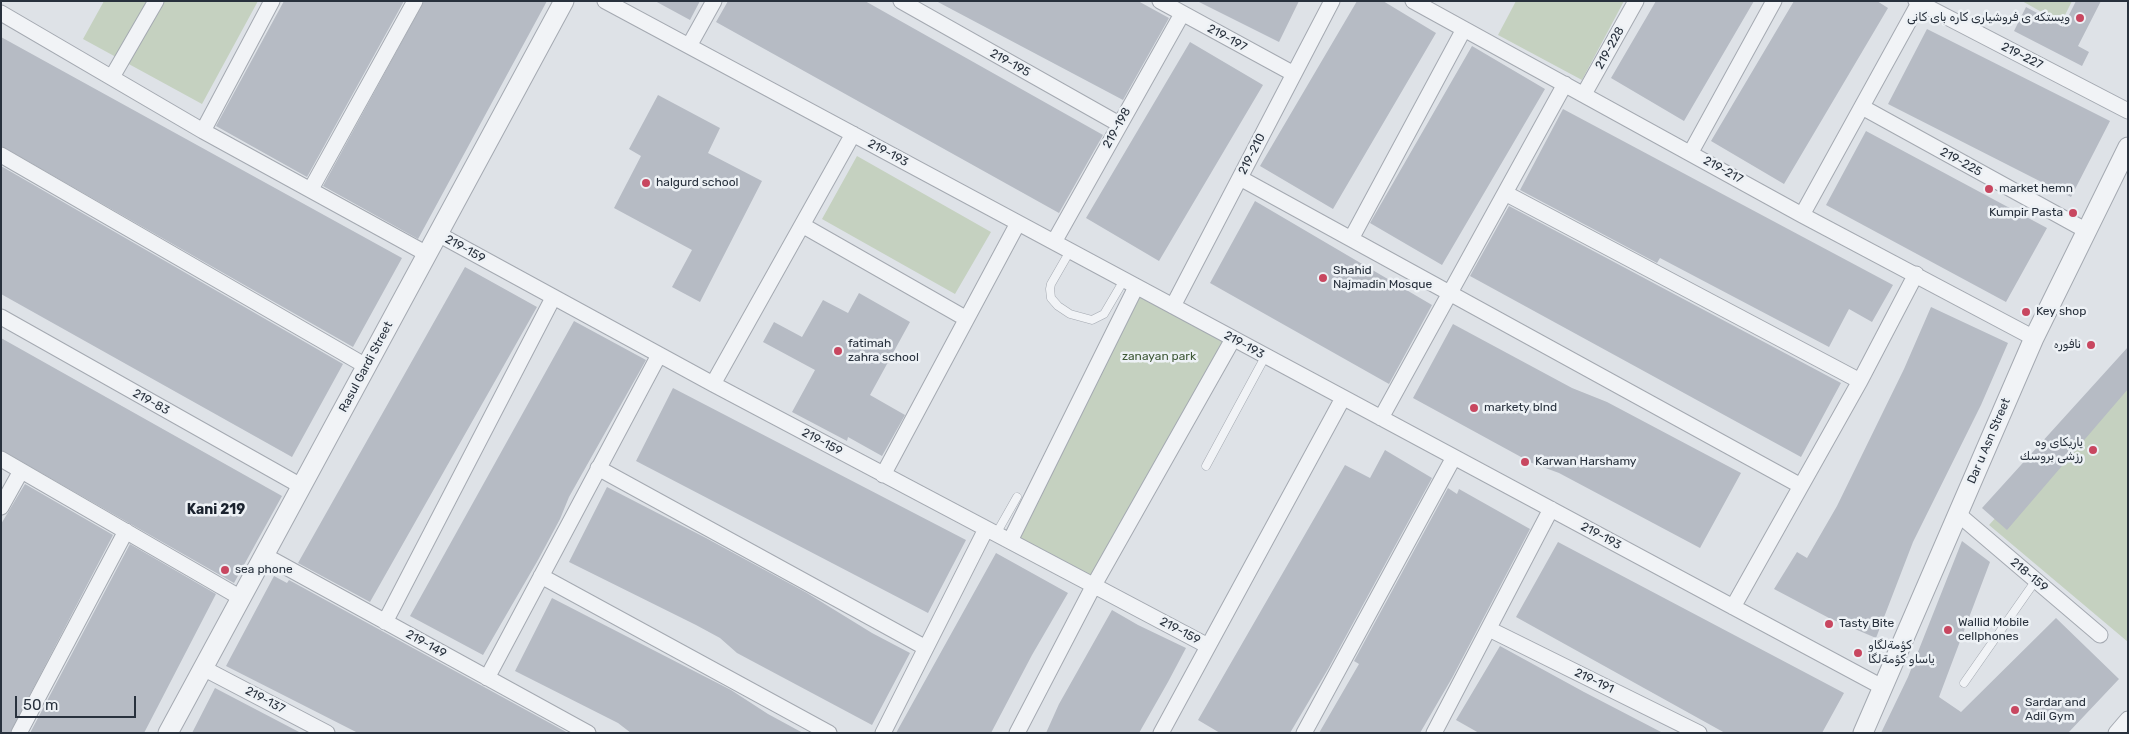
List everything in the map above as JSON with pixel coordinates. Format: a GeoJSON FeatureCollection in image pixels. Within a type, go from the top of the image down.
{"type":"FeatureCollection","features":[{"type":"Feature","properties":{"kind":"street"},"geometry":{"type":"LineString","coordinates":[[112,78],[156,1]]}},
{"type":"Feature","properties":{"kind":"street"},"geometry":{"type":"LineString","coordinates":[[203,130],[272,1]]}},
{"type":"Feature","properties":{"kind":"street"},"geometry":{"type":"LineString","coordinates":[[311,189],[414,1]]}},
{"type":"Feature","properties":{"kind":"street","name":"Rasul Gardi Street"},"geometry":{"type":"LineString","coordinates":[[168,733],[564,1]]}},
{"type":"Feature","properties":{"kind":"street","name":"219-193"},"geometry":{"type":"LineString","coordinates":[[605,1],[1884,688]]}},
{"type":"Feature","properties":{"kind":"street"},"geometry":{"type":"LineString","coordinates":[[690,46],[714,1]]}},
{"type":"Feature","properties":{"kind":"street","name":"219-195"},"geometry":{"type":"LineString","coordinates":[[901,1],[1119,124]]}},
{"type":"Feature","properties":{"kind":"street","name":"219-197"},"geometry":{"type":"LineString","coordinates":[[1160,1],[1294,74]]}},
{"type":"Feature","properties":{"kind":"street","name":"219-210"},"geometry":{"type":"LineString","coordinates":[[1173,306],[1332,1]]}},
{"type":"Feature","properties":{"kind":"street","name":"219-217"},"geometry":{"type":"LineString","coordinates":[[1413,1],[1691,152],[1802,215],[2034,338]]}},
{"type":"Feature","properties":{"kind":"street","name":"219-228"},"geometry":{"type":"LineString","coordinates":[[1584,94],[1636,1]]}},
{"type":"Feature","properties":{"kind":"street"},"geometry":{"type":"LineString","coordinates":[[1691,152],[1774,1]]}},
{"type":"Feature","properties":{"kind":"street"},"geometry":{"type":"LineString","coordinates":[[1802,215],[1917,2]]}},
{"type":"Feature","properties":{"kind":"street","name":"219-227"},"geometry":{"type":"LineString","coordinates":[[1917,2],[2128,111]]}},
{"type":"Feature","properties":{"kind":"street"},"geometry":{"type":"LineString","coordinates":[[1,13],[203,130],[427,254]]}},
{"type":"Feature","properties":{"kind":"street","name":"219-198"},"geometry":{"type":"LineString","coordinates":[[1054,242],[1182,14]]}},
{"type":"Feature","properties":{"kind":"street"},"geometry":{"type":"LineString","coordinates":[[1351,239],[1464,29]]}},
{"type":"Feature","properties":{"kind":"street"},"geometry":{"type":"LineString","coordinates":[[1381,418],[1566,84]]}},
{"type":"Feature","properties":{"kind":"street","name":"219-225"},"geometry":{"type":"LineString","coordinates":[[1862,107],[2087,231]]}},
{"type":"Feature","properties":{"kind":"street"},"geometry":{"type":"LineString","coordinates":[[713,384],[853,134]]}},
{"type":"Feature","properties":{"kind":"street","name":"Dar u Asn Street"},"geometry":{"type":"LineString","coordinates":[[1863,733],[2034,338],[2127,148]]}},
{"type":"Feature","properties":{"kind":"street"},"geometry":{"type":"LineString","coordinates":[[1,155],[366,366]]}},
{"type":"Feature","properties":{"kind":"street"},"geometry":{"type":"LineString","coordinates":[[1240,178],[1801,486]]}},
{"type":"Feature","properties":{"kind":"street"},"geometry":{"type":"LineString","coordinates":[[1505,193],[1860,381]]}},
{"type":"Feature","properties":{"kind":"street"},"geometry":{"type":"LineString","coordinates":[[883,474],[965,318],[1018,223]]}},
{"type":"Feature","properties":{"kind":"street"},"geometry":{"type":"LineString","coordinates":[[802,225],[965,318]]}},
{"type":"Feature","properties":{"kind":"street","name":"219-159"},"geometry":{"type":"LineString","coordinates":[[438,234],[713,384],[1208,646]]}},
{"type":"Feature","properties":{"kind":"street"},"geometry":{"type":"LineString","coordinates":[[1733,607],[1860,381],[1916,274]]}},
{"type":"Feature","properties":{"kind":"street"},"geometry":{"type":"LineString","coordinates":[[883,733],[926,648],[997,535],[1130,284]]}},
{"type":"Feature","properties":{"kind":"street"},"geometry":{"type":"LineString","coordinates":[[385,622],[553,298]]}},
{"type":"Feature","properties":{"kind":"street","name":"219-83"},"geometry":{"type":"LineString","coordinates":[[1,317],[301,486]]}},
{"type":"Feature","properties":{"kind":"street"},"geometry":{"type":"LineString","coordinates":[[1017,733],[1094,585],[1233,338]]}},
{"type":"Feature","properties":{"kind":"street"},"geometry":{"type":"LineString","coordinates":[[487,678],[659,355]]}},
{"type":"Feature","properties":{"kind":"street"},"geometry":{"type":"LineString","coordinates":[[1167,731],[1208,646],[1343,398]]}},
{"type":"Feature","properties":{"kind":"street"},"geometry":{"type":"LineString","coordinates":[[1304,733],[1454,457]]}},
{"type":"Feature","properties":{"kind":"street"},"geometry":{"type":"LineString","coordinates":[[1,459],[241,598]]}},
{"type":"Feature","properties":{"kind":"street"},"geometry":{"type":"LineString","coordinates":[[598,468],[926,648]]}},
{"type":"Feature","properties":{"kind":"street"},"geometry":{"type":"LineString","coordinates":[[1,506],[22,471]]}},
{"type":"Feature","properties":{"kind":"street"},"geometry":{"type":"LineString","coordinates":[[1434,733],[1551,509]]}},
{"type":"Feature","properties":{"kind":"street","name":"218-159"},"geometry":{"type":"LineString","coordinates":[[1958,514],[2100,635]]}},
{"type":"Feature","properties":{"kind":"street"},"geometry":{"type":"LineString","coordinates":[[19,733],[126,531]]}},
{"type":"Feature","properties":{"kind":"street","name":"219-149"},"geometry":{"type":"LineString","coordinates":[[264,555],[588,733]]}},
{"type":"Feature","properties":{"kind":"street"},"geometry":{"type":"LineString","coordinates":[[541,576],[829,733]]}},
{"type":"Feature","properties":{"kind":"street","name":"219-191"},"geometry":{"type":"LineString","coordinates":[[1489,629],[1699,733]]}},
{"type":"Feature","properties":{"kind":"street","name":"219-137"},"geometry":{"type":"LineString","coordinates":[[203,668],[325,732]]}},
{"type":"Feature","properties":{"kind":"street"},"geometry":{"type":"LineString","coordinates":[[2116,733],[2128,719]]}},
{"type":"Feature","properties":{"kind":"lane"},"geometry":{"type":"LineString","coordinates":[[1070,251],[1050,284],[1051,298],[1058,306],[1070,314],[1092,320],[1104,314],[1130,284]]}},
{"type":"Feature","properties":{"kind":"lane"},"geometry":{"type":"LineString","coordinates":[[1206,466],[1265,357]]}},
{"type":"Feature","properties":{"kind":"lane"},"geometry":{"type":"LineString","coordinates":[[997,535],[1017,497]]}},
{"type":"Feature","properties":{"kind":"lane"},"geometry":{"type":"LineString","coordinates":[[1964,683],[2036,580]]}},
{"type":"Feature","properties":{"kind":"green space"},"geometry":{"type":"Polygon","coordinates":[[[104,1],[258,1],[202,104],[83,39],[104,1]]]}},
{"type":"Feature","properties":{"kind":"green space"},"geometry":{"type":"Polygon","coordinates":[[[1516,1],[1624,1],[1582,80],[1498,35],[1516,1]]]}},
{"type":"Feature","properties":{"kind":"green space"},"geometry":{"type":"Polygon","coordinates":[[[2022,1],[2072,1],[2061,23],[2022,1]]]}},
{"type":"Feature","properties":{"kind":"green space"},"geometry":{"type":"Polygon","coordinates":[[[857,156],[991,232],[955,294],[822,219],[857,156]]]}},
{"type":"Feature","properties":{"kind":"green space","name":"zanayan park"},"geometry":{"type":"Polygon","coordinates":[[[1136,287],[1229,336],[1091,578],[1018,539],[1136,287]]]}},
{"type":"Feature","properties":{"kind":"green space","name":"ياريكاى وه رزشى بروسك"},"geometry":{"type":"Polygon","coordinates":[[[2128,374],[2128,642],[1989,525],[2128,374]]]}},
{"type":"Feature","properties":{"kind":"building"},"geometry":{"type":"Polygon","coordinates":[[[284,1],[404,1],[307,177],[216,126],[284,1]]]}},
{"type":"Feature","properties":{"kind":"building"},"geometry":{"type":"Polygon","coordinates":[[[424,1],[547,1],[418,239],[323,186],[424,1]]]}},
{"type":"Feature","properties":{"kind":"building"},"geometry":{"type":"Polygon","coordinates":[[[655,1],[700,1],[690,20],[655,1]]]}},
{"type":"Feature","properties":{"kind":"building"},"geometry":{"type":"Polygon","coordinates":[[[728,1],[865,1],[1103,135],[1059,213],[716,22],[728,1]]]}},
{"type":"Feature","properties":{"kind":"building"},"geometry":{"type":"Polygon","coordinates":[[[936,1],[1138,1],[1169,18],[1123,100],[936,1]]]}},
{"type":"Feature","properties":{"kind":"building"},"geometry":{"type":"Polygon","coordinates":[[[1197,1],[1299,1],[1279,42],[1197,1]]]}},
{"type":"Feature","properties":{"kind":"building"},"geometry":{"type":"Polygon","coordinates":[[[1357,1],[1383,1],[1436,33],[1333,209],[1260,166],[1357,1]]]}},
{"type":"Feature","properties":{"kind":"building"},"geometry":{"type":"Polygon","coordinates":[[[1656,1],[1754,1],[1684,121],[1611,78],[1656,1]]]}},
{"type":"Feature","properties":{"kind":"building"},"geometry":{"type":"Polygon","coordinates":[[[1794,1],[1877,1],[1888,8],[1784,184],[1711,141],[1794,1]]]}},
{"type":"Feature","properties":{"kind":"building"},"geometry":{"type":"Polygon","coordinates":[[[2076,1],[2101,1],[2078,46],[2089,52],[2082,66],[2014,31],[2026,7],[2063,27],[2076,1]]]}},
{"type":"Feature","properties":{"kind":"building"},"geometry":{"type":"Polygon","coordinates":[[[1927,29],[2110,121],[2071,197],[1888,104],[1927,29]]]}},
{"type":"Feature","properties":{"kind":"building"},"geometry":{"type":"Polygon","coordinates":[[[1,37],[402,258],[353,347],[1,146],[1,37]]]}},
{"type":"Feature","properties":{"kind":"building"},"geometry":{"type":"Polygon","coordinates":[[[1190,42],[1263,85],[1159,261],[1086,218],[1190,42]]]}},
{"type":"Feature","properties":{"kind":"building"},"geometry":{"type":"Polygon","coordinates":[[[1472,46],[1545,89],[1442,265],[1370,223],[1472,46]]]}},
{"type":"Feature","properties":{"kind":"building"},"geometry":{"type":"Polygon","coordinates":[[[658,95],[720,128],[708,153],[762,181],[700,302],[672,287],[692,250],[614,208],[641,156],[629,149],[658,95]]]}},
{"type":"Feature","properties":{"kind":"building"},"geometry":{"type":"Polygon","coordinates":[[[1563,109],[1893,285],[1872,322],[1849,309],[1829,347],[1660,258],[1657,263],[1520,190],[1563,109]]]}},
{"type":"Feature","properties":{"kind":"building"},"geometry":{"type":"Polygon","coordinates":[[[1866,131],[2047,228],[2006,302],[1826,205],[1866,131]]]}},
{"type":"Feature","properties":{"kind":"building"},"geometry":{"type":"Polygon","coordinates":[[[1,166],[343,364],[292,457],[1,294],[1,166]]]}},
{"type":"Feature","properties":{"kind":"building"},"geometry":{"type":"Polygon","coordinates":[[[1255,201],[1432,305],[1389,384],[1210,283],[1255,201]]]}},
{"type":"Feature","properties":{"kind":"building"},"geometry":{"type":"Polygon","coordinates":[[[1509,206],[1841,383],[1801,457],[1470,276],[1509,206]]]}},
{"type":"Feature","properties":{"kind":"building"},"geometry":{"type":"Polygon","coordinates":[[[465,267],[537,307],[370,602],[298,563],[465,267]]]}},
{"type":"Feature","properties":{"kind":"building"},"geometry":{"type":"Polygon","coordinates":[[[859,293],[910,322],[870,395],[905,415],[882,456],[848,437],[847,441],[792,412],[815,370],[763,342],[774,322],[802,337],[823,300],[848,313],[859,293]]]}},
{"type":"Feature","properties":{"kind":"building"},"geometry":{"type":"Polygon","coordinates":[[[1931,307],[2008,343],[1981,405],[1913,542],[1876,638],[1829,618],[1774,589],[1797,552],[1807,558],[1837,506],[1904,369],[1931,307]]]}},
{"type":"Feature","properties":{"kind":"building"},"geometry":{"type":"Polygon","coordinates":[[[574,321],[646,360],[569,497],[560,519],[538,560],[483,655],[410,616],[574,321]]]}},
{"type":"Feature","properties":{"kind":"building"},"geometry":{"type":"Polygon","coordinates":[[[1453,324],[1572,388],[1607,402],[1741,473],[1700,548],[1559,473],[1532,463],[1413,398],[1453,324]]]}},
{"type":"Feature","properties":{"kind":"building"},"geometry":{"type":"Polygon","coordinates":[[[1,338],[282,496],[234,583],[1,450],[1,338]]]}},
{"type":"Feature","properties":{"kind":"building"},"geometry":{"type":"Polygon","coordinates":[[[2128,347],[2128,389],[2007,530],[1982,508],[2128,347]]]}},
{"type":"Feature","properties":{"kind":"building"},"geometry":{"type":"Polygon","coordinates":[[[673,388],[966,540],[928,613],[636,461],[673,388]]]}},
{"type":"Feature","properties":{"kind":"building"},"geometry":{"type":"Polygon","coordinates":[[[1385,450],[1432,478],[1328,669],[1290,733],[1220,733],[1198,720],[1345,465],[1370,478],[1385,450]]]}},
{"type":"Feature","properties":{"kind":"building"},"geometry":{"type":"Polygon","coordinates":[[[25,484],[113,535],[10,733],[1,733],[1,524],[25,484]]]}},
{"type":"Feature","properties":{"kind":"building"},"geometry":{"type":"Polygon","coordinates":[[[607,487],[807,593],[872,633],[910,653],[872,725],[737,653],[720,638],[696,625],[569,562],[607,487]]]}},
{"type":"Feature","properties":{"kind":"building"},"geometry":{"type":"Polygon","coordinates":[[[1448,488],[1457,494],[1459,489],[1530,529],[1452,678],[1420,733],[1319,733],[1359,664],[1354,661],[1448,488]]]}},
{"type":"Feature","properties":{"kind":"building"},"geometry":{"type":"Polygon","coordinates":[[[1962,541],[1990,562],[1939,697],[1961,712],[2056,618],[2119,679],[2068,733],[1881,733],[1908,677],[1962,541]]]}},
{"type":"Feature","properties":{"kind":"building"},"geometry":{"type":"Polygon","coordinates":[[[1558,542],[1844,693],[1822,733],[1725,733],[1516,617],[1558,542]]]}},
{"type":"Feature","properties":{"kind":"building"},"geometry":{"type":"Polygon","coordinates":[[[130,544],[216,594],[144,733],[30,733],[130,544]]]}},
{"type":"Feature","properties":{"kind":"building"},"geometry":{"type":"Polygon","coordinates":[[[996,553],[1068,593],[1032,655],[991,733],[896,733],[996,553]]]}},
{"type":"Feature","properties":{"kind":"building"},"geometry":{"type":"Polygon","coordinates":[[[274,576],[287,583],[289,580],[568,733],[358,733],[226,666],[274,576]]]}},
{"type":"Feature","properties":{"kind":"building"},"geometry":{"type":"Polygon","coordinates":[[[552,598],[731,690],[768,714],[803,733],[631,733],[618,723],[515,671],[552,598]]]}},
{"type":"Feature","properties":{"kind":"building"},"geometry":{"type":"Polygon","coordinates":[[[1112,610],[1186,648],[1168,682],[1139,733],[1046,733],[1059,704],[1112,610]]]}},
{"type":"Feature","properties":{"kind":"building"},"geometry":{"type":"Polygon","coordinates":[[[1500,646],[1663,733],[1479,733],[1456,720],[1500,646]]]}},
{"type":"Feature","properties":{"kind":"building"},"geometry":{"type":"Polygon","coordinates":[[[215,688],[257,710],[301,733],[192,733],[215,688]]]}},
{"type":"Feature","properties":{"kind":"place","name":"ويستكه ى فروشيارى كاره باى كانى"},"geometry":{"type":"Point","coordinates":[2080,18]}},
{"type":"Feature","properties":{"kind":"place","name":"halgurd school"},"geometry":{"type":"Point","coordinates":[646,183]}},
{"type":"Feature","properties":{"kind":"place","name":"market hemn"},"geometry":{"type":"Point","coordinates":[1989,189]}},
{"type":"Feature","properties":{"kind":"place","name":"Kumpir Pasta"},"geometry":{"type":"Point","coordinates":[2073,213]}},
{"type":"Feature","properties":{"kind":"place","name":"Shahid Najmadin Mosque"},"geometry":{"type":"Point","coordinates":[1323,278]}},
{"type":"Feature","properties":{"kind":"place","name":"Key shop"},"geometry":{"type":"Point","coordinates":[2026,312]}},
{"type":"Feature","properties":{"kind":"place","name":"نافورە"},"geometry":{"type":"Point","coordinates":[2091,345]}},
{"type":"Feature","properties":{"kind":"place","name":"fatimah zahra school"},"geometry":{"type":"Point","coordinates":[838,351]}},
{"type":"Feature","properties":{"kind":"place","name":"markety blnd"},"geometry":{"type":"Point","coordinates":[1474,408]}},
{"type":"Feature","properties":{"kind":"place","name":"ياريكاى وه رزشى بروسك"},"geometry":{"type":"Point","coordinates":[2093,450]}},
{"type":"Feature","properties":{"kind":"place","name":"Karwan Harshamy"},"geometry":{"type":"Point","coordinates":[1525,462]}},
{"type":"Feature","properties":{"kind":"place","name":"sea phone"},"geometry":{"type":"Point","coordinates":[225,570]}},
{"type":"Feature","properties":{"kind":"place","name":"Tasty Bite"},"geometry":{"type":"Point","coordinates":[1829,624]}},
{"type":"Feature","properties":{"kind":"place","name":"Wallid Mobile cellphones"},"geometry":{"type":"Point","coordinates":[1948,630]}},
{"type":"Feature","properties":{"kind":"place","name":"كؤمةلگاو ياساو كؤمةلگا"},"geometry":{"type":"Point","coordinates":[1858,653]}},
{"type":"Feature","properties":{"kind":"place","name":"Sardar and Adil Gym"},"geometry":{"type":"Point","coordinates":[2015,710]}},
{"type":"Feature","properties":{"kind":"district","name":"Kani 219"},"geometry":{"type":"Point","coordinates":[216,510]}}]}
